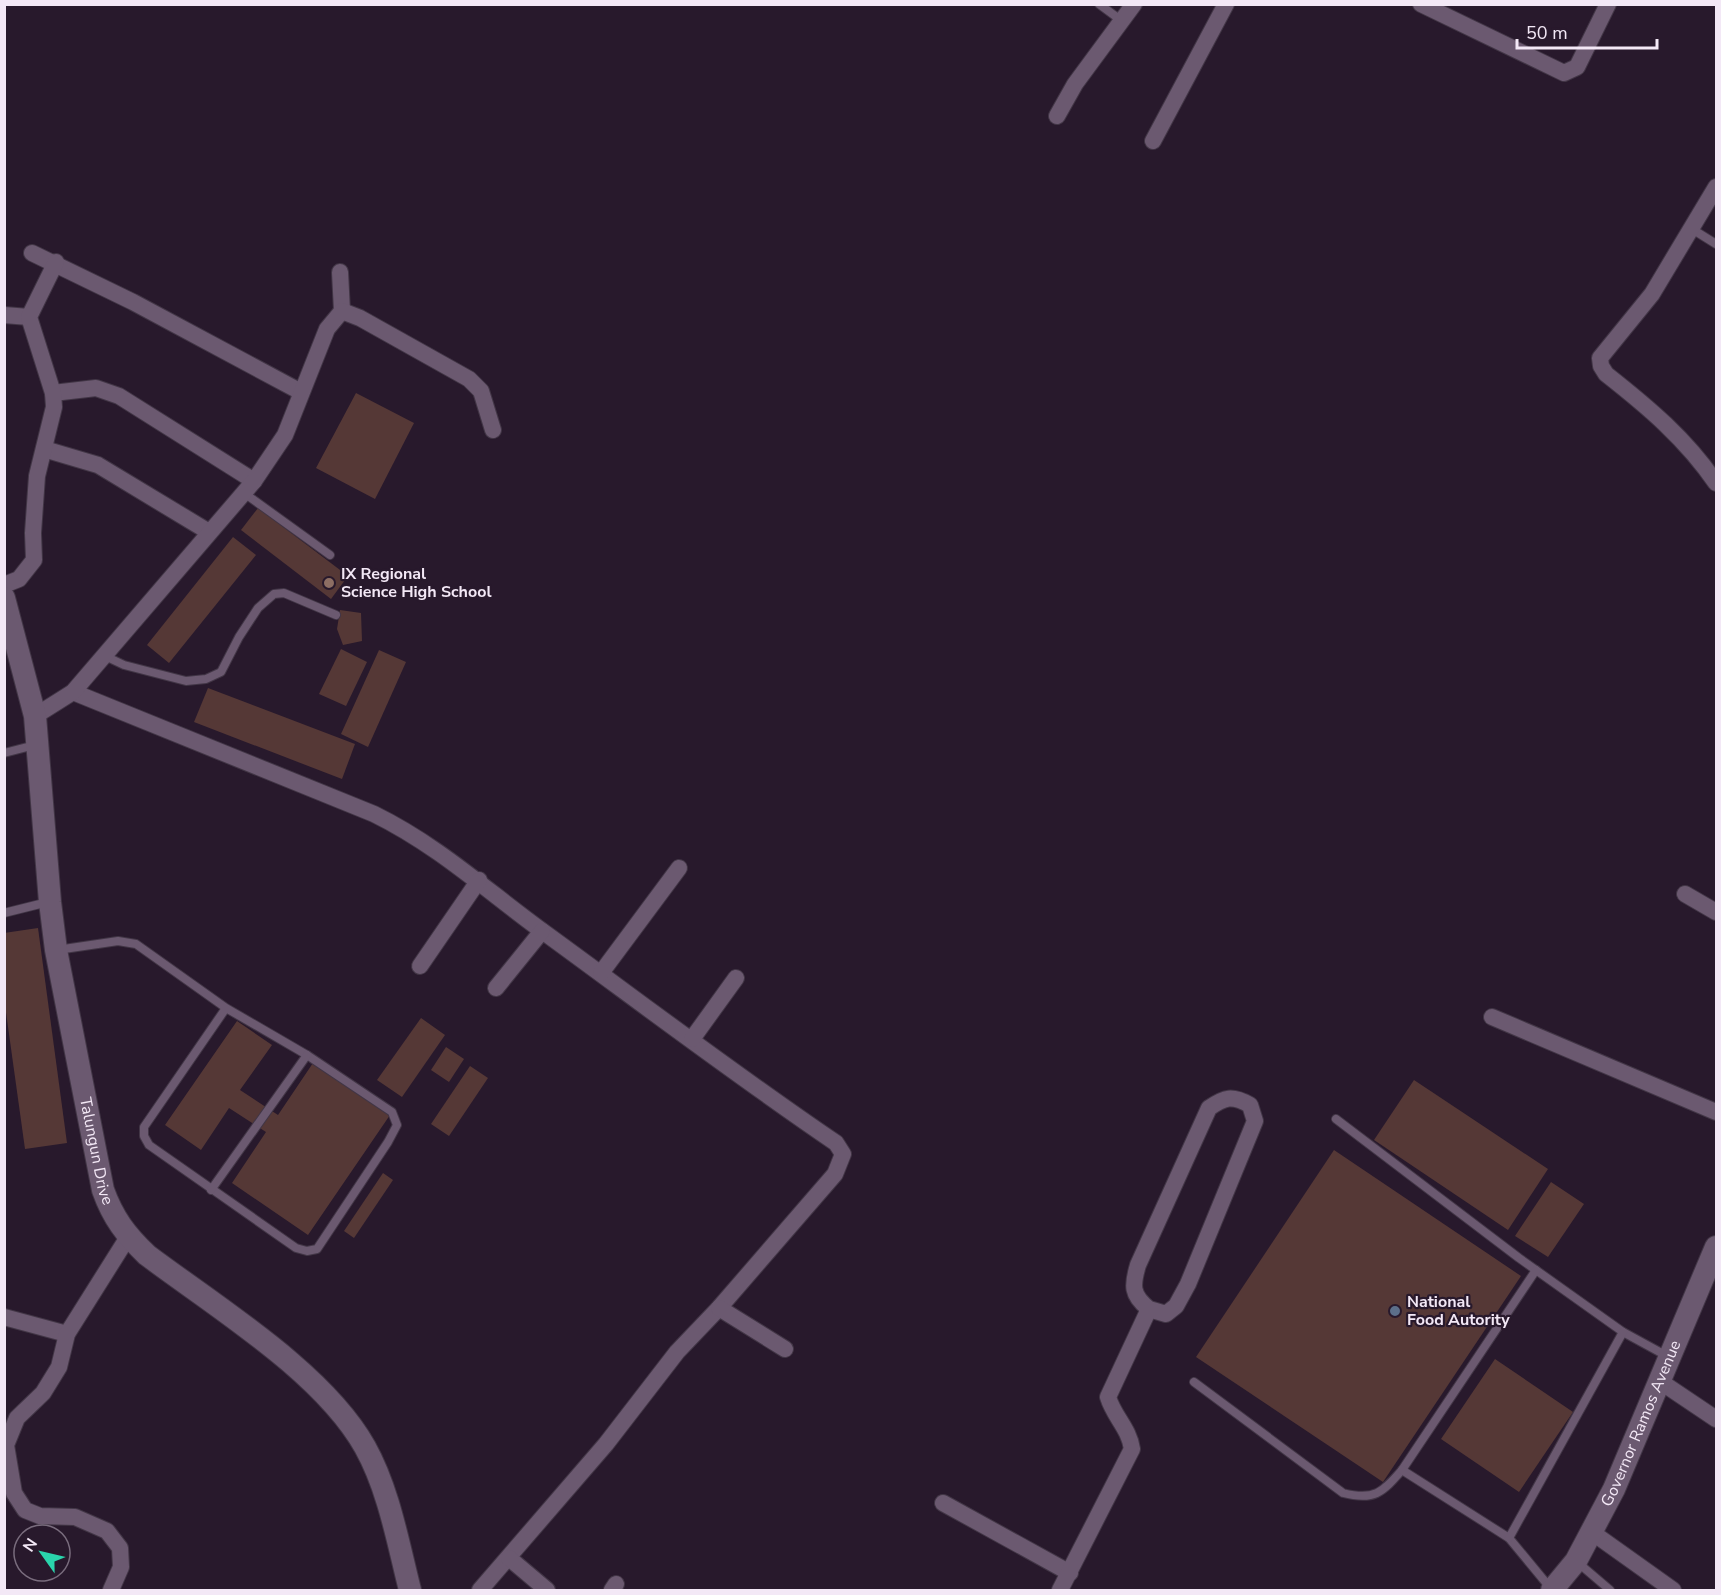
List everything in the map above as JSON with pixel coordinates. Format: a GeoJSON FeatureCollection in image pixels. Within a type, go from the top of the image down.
{"type":"FeatureCollection","features":[{"type":"Feature","properties":{"kind":"street"},"geometry":{"type":"LineString","coordinates":[[1057,116],[1075,84],[1134,4]]}},
{"type":"Feature","properties":{"kind":"street"},"geometry":{"type":"LineString","coordinates":[[1153,141],[1226,4]]}},
{"type":"Feature","properties":{"kind":"street"},"geometry":{"type":"LineString","coordinates":[[1421,4],[1564,73],[1577,67],[1608,4]]}},
{"type":"Feature","properties":{"kind":"street"},"geometry":{"type":"LineString","coordinates":[[1716,187],[1652,294],[1600,358],[1601,366],[1606,374],[1658,415],[1697,455],[1716,483]]}},
{"type":"Feature","properties":{"kind":"street"},"geometry":{"type":"LineString","coordinates":[[32,253],[56,262],[301,392]]}},
{"type":"Feature","properties":{"kind":"street"},"geometry":{"type":"LineString","coordinates":[[4,585],[19,579],[34,560],[34,502],[54,407],[53,393],[29,318],[56,262]]}},
{"type":"Feature","properties":{"kind":"street"},"geometry":{"type":"LineString","coordinates":[[35,716],[72,692],[105,656],[249,487],[285,435],[327,329],[342,311],[340,272]]}},
{"type":"Feature","properties":{"kind":"street"},"geometry":{"type":"LineString","coordinates":[[342,311],[469,378],[481,391],[493,430]]}},
{"type":"Feature","properties":{"kind":"street"},"geometry":{"type":"LineString","coordinates":[[4,315],[29,318]]}},
{"type":"Feature","properties":{"kind":"street"},"geometry":{"type":"LineString","coordinates":[[53,393],[96,388],[112,392],[249,487]]}},
{"type":"Feature","properties":{"kind":"street"},"geometry":{"type":"LineString","coordinates":[[44,450],[98,465],[209,532]]}},
{"type":"Feature","properties":{"kind":"street","name":"Talungun Drive"},"geometry":{"type":"LineString","coordinates":[[4,598],[35,716],[56,950],[104,1190],[112,1216],[128,1237],[147,1255],[292,1363],[333,1402],[366,1448],[382,1487],[410,1590]]}},
{"type":"Feature","properties":{"kind":"street"},"geometry":{"type":"LineString","coordinates":[[72,692],[374,813],[414,833],[479,880],[542,931],[836,1143],[843,1154],[835,1174],[719,1308],[671,1359],[606,1444],[480,1590]]}},
{"type":"Feature","properties":{"kind":"street"},"geometry":{"type":"LineString","coordinates":[[601,973],[679,868]]}},
{"type":"Feature","properties":{"kind":"street"},"geometry":{"type":"LineString","coordinates":[[420,966],[479,880]]}},
{"type":"Feature","properties":{"kind":"street"},"geometry":{"type":"LineString","coordinates":[[1685,894],[1716,912]]}},
{"type":"Feature","properties":{"kind":"street"},"geometry":{"type":"LineString","coordinates":[[496,988],[542,931]]}},
{"type":"Feature","properties":{"kind":"street"},"geometry":{"type":"LineString","coordinates":[[692,1039],[736,978]]}},
{"type":"Feature","properties":{"kind":"street"},"geometry":{"type":"LineString","coordinates":[[1492,1017],[1716,1112]]}},
{"type":"Feature","properties":{"kind":"street"},"geometry":{"type":"LineString","coordinates":[[1235,1096],[1250,1105],[1255,1122],[1251,1132],[1188,1284],[1176,1306],[1166,1314],[1149,1309],[1137,1300],[1132,1286],[1138,1265],[1209,1108],[1223,1098],[1235,1096]]}},
{"type":"Feature","properties":{"kind":"street"},"geometry":{"type":"LineString","coordinates":[[111,1590],[121,1567],[120,1548],[107,1531],[75,1517],[40,1516],[25,1510],[14,1493],[7,1464],[6,1445],[17,1418],[43,1393],[58,1366],[67,1334],[128,1237]]}},
{"type":"Feature","properties":{"kind":"street","name":"Governor Ramos Avenue"},"geometry":{"type":"LineString","coordinates":[[1552,1590],[1576,1561],[1593,1533],[1672,1358],[1716,1248]]}},
{"type":"Feature","properties":{"kind":"street"},"geometry":{"type":"LineString","coordinates":[[719,1308],[785,1349]]}},
{"type":"Feature","properties":{"kind":"street"},"geometry":{"type":"LineString","coordinates":[[1060,1590],[1132,1449],[1130,1433],[1112,1411],[1108,1397],[1149,1309]]}},
{"type":"Feature","properties":{"kind":"street"},"geometry":{"type":"LineString","coordinates":[[4,1317],[67,1334]]}},
{"type":"Feature","properties":{"kind":"street"},"geometry":{"type":"LineString","coordinates":[[1661,1382],[1716,1419]]}},
{"type":"Feature","properties":{"kind":"street"},"geometry":{"type":"LineString","coordinates":[[943,1503],[1070,1573]]}},
{"type":"Feature","properties":{"kind":"street"},"geometry":{"type":"LineString","coordinates":[[1593,1533],[1673,1590]]}},
{"type":"Feature","properties":{"kind":"street"},"geometry":{"type":"LineString","coordinates":[[509,1557],[547,1590]]}},
{"type":"Feature","properties":{"kind":"lane"},"geometry":{"type":"LineString","coordinates":[[1100,4],[1122,21]]}},
{"type":"Feature","properties":{"kind":"lane"},"geometry":{"type":"LineString","coordinates":[[1692,229],[1716,244]]}},
{"type":"Feature","properties":{"kind":"lane"},"geometry":{"type":"LineString","coordinates":[[249,487],[330,555]]}},
{"type":"Feature","properties":{"kind":"lane"},"geometry":{"type":"LineString","coordinates":[[105,656],[124,665],[186,681],[206,679],[221,672],[238,637],[258,608],[274,594],[284,593],[336,615]]}},
{"type":"Feature","properties":{"kind":"lane"},"geometry":{"type":"LineString","coordinates":[[4,753],[38,744]]}},
{"type":"Feature","properties":{"kind":"lane"},"geometry":{"type":"LineString","coordinates":[[4,913],[50,902]]}},
{"type":"Feature","properties":{"kind":"lane"},"geometry":{"type":"LineString","coordinates":[[56,950],[118,941],[136,944],[226,1008],[307,1055],[392,1112],[398,1125],[326,1240],[317,1249],[307,1251],[296,1248],[149,1145],[144,1136],[144,1128],[226,1008]]}},
{"type":"Feature","properties":{"kind":"lane"},"geometry":{"type":"LineString","coordinates":[[211,1190],[307,1055]]}},
{"type":"Feature","properties":{"kind":"lane"},"geometry":{"type":"LineString","coordinates":[[1336,1119],[1536,1270],[1623,1332],[1672,1358]]}},
{"type":"Feature","properties":{"kind":"lane"},"geometry":{"type":"LineString","coordinates":[[1194,1382],[1343,1493],[1362,1498],[1373,1496],[1389,1485],[1402,1470],[1536,1270]]}},
{"type":"Feature","properties":{"kind":"lane"},"geometry":{"type":"LineString","coordinates":[[1509,1538],[1623,1332]]}},
{"type":"Feature","properties":{"kind":"lane"},"geometry":{"type":"LineString","coordinates":[[1402,1470],[1509,1538],[1552,1590]]}},
{"type":"Feature","properties":{"kind":"lane"},"geometry":{"type":"LineString","coordinates":[[1576,1561],[1610,1590]]}},
{"type":"Feature","properties":{"kind":"building"},"geometry":{"type":"Polygon","coordinates":[[[356,393],[414,423],[375,499],[316,468],[356,393]]]}},
{"type":"Feature","properties":{"kind":"building"},"geometry":{"type":"Polygon","coordinates":[[[258,508],[348,576],[331,599],[241,530],[258,508]]]}},
{"type":"Feature","properties":{"kind":"building"},"geometry":{"type":"Polygon","coordinates":[[[233,537],[256,555],[169,663],[147,645],[233,537]]]}},
{"type":"Feature","properties":{"kind":"building"},"geometry":{"type":"Polygon","coordinates":[[[340,610],[361,613],[362,641],[343,645],[337,629],[340,610]]]}},
{"type":"Feature","properties":{"kind":"building"},"geometry":{"type":"Polygon","coordinates":[[[341,649],[367,662],[346,706],[319,694],[341,649]]]}},
{"type":"Feature","properties":{"kind":"building"},"geometry":{"type":"Polygon","coordinates":[[[379,650],[406,662],[368,747],[341,734],[379,650]]]}},
{"type":"Feature","properties":{"kind":"building"},"geometry":{"type":"Polygon","coordinates":[[[208,688],[355,744],[342,779],[194,722],[208,688]]]}},
{"type":"Feature","properties":{"kind":"building"},"geometry":{"type":"Polygon","coordinates":[[[38,928],[67,1143],[25,1149],[4,998],[4,933],[38,928]]]}},
{"type":"Feature","properties":{"kind":"building"},"geometry":{"type":"Polygon","coordinates":[[[421,1018],[445,1035],[402,1097],[377,1080],[421,1018]]]}},
{"type":"Feature","properties":{"kind":"building"},"geometry":{"type":"Polygon","coordinates":[[[237,1021],[272,1045],[240,1090],[278,1115],[313,1063],[390,1115],[308,1235],[232,1183],[266,1132],[229,1108],[201,1150],[165,1125],[237,1021]]]}},
{"type":"Feature","properties":{"kind":"building"},"geometry":{"type":"Polygon","coordinates":[[[446,1047],[464,1059],[449,1082],[431,1070],[446,1047]]]}},
{"type":"Feature","properties":{"kind":"building"},"geometry":{"type":"Polygon","coordinates":[[[470,1066],[488,1078],[449,1136],[431,1124],[470,1066]]]}},
{"type":"Feature","properties":{"kind":"building"},"geometry":{"type":"Polygon","coordinates":[[[1414,1080],[1548,1169],[1508,1230],[1374,1140],[1414,1080]]]}},
{"type":"Feature","properties":{"kind":"building"},"geometry":{"type":"Polygon","coordinates":[[[1334,1150],[1521,1276],[1383,1482],[1196,1357],[1334,1150]]]}},
{"type":"Feature","properties":{"kind":"building"},"geometry":{"type":"Polygon","coordinates":[[[383,1173],[393,1180],[354,1238],[344,1231],[383,1173]]]}},
{"type":"Feature","properties":{"kind":"building"},"geometry":{"type":"Polygon","coordinates":[[[1551,1182],[1584,1204],[1548,1257],[1515,1236],[1551,1182]]]}},
{"type":"Feature","properties":{"kind":"building"},"geometry":{"type":"Polygon","coordinates":[[[1495,1359],[1573,1412],[1519,1492],[1441,1439],[1495,1359]]]}},
{"type":"Feature","properties":{"kind":"place","name":"IX Regional Science High School"},"geometry":{"type":"Point","coordinates":[329,583]}},
{"type":"Feature","properties":{"kind":"place","name":"National Food Autority"},"geometry":{"type":"Point","coordinates":[1395,1311]}}]}
